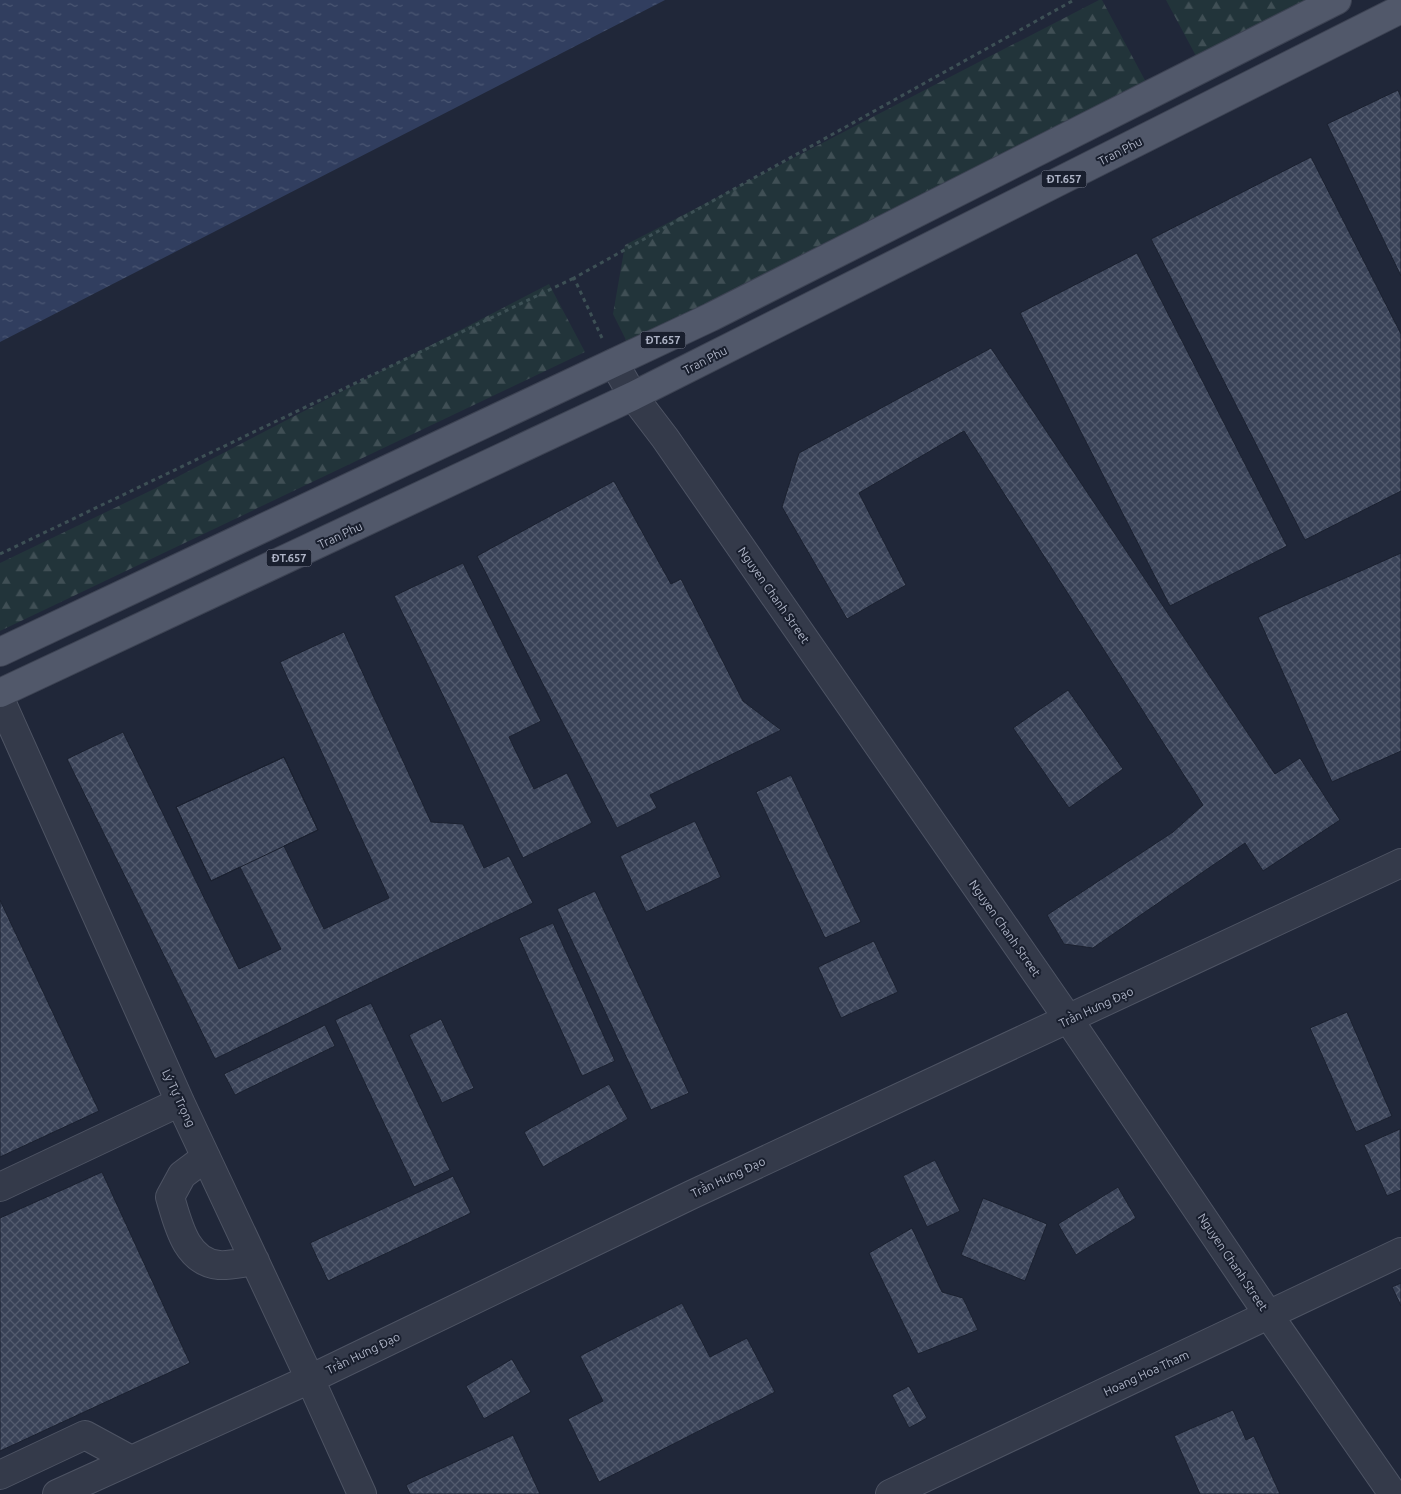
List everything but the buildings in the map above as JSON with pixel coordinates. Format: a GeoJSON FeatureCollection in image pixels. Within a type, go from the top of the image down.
{"type":"FeatureCollection","features":[{"type":"Feature","properties":{"kind":"main road","name":"ĐT.657"},"geometry":{"type":"LineString","coordinates":[[0,652],[711,317],[1337,0]]}},
{"type":"Feature","properties":{"kind":"main road","name":"Tran Phu"},"geometry":{"type":"LineString","coordinates":[[0,693],[634,396],[1401,9]]}},
{"type":"Feature","properties":{"kind":"street","name":"Nguyen Chanh Street"},"geometry":{"type":"LineString","coordinates":[[614,363],[634,396],[1069,1020],[1268,1314],[1393,1494]]}},
{"type":"Feature","properties":{"kind":"street","name":"Lý Tự Trọng"},"geometry":{"type":"LineString","coordinates":[[5,710],[180,1102],[310,1378],[362,1494]]}},
{"type":"Feature","properties":{"kind":"street","name":"Trần Hưng Đạo"},"geometry":{"type":"LineString","coordinates":[[57,1494],[310,1378],[691,1195],[1069,1020],[1401,863]]}},
{"type":"Feature","properties":{"kind":"street"},"geometry":{"type":"LineString","coordinates":[[0,1187],[180,1102]]}},
{"type":"Feature","properties":{"kind":"street"},"geometry":{"type":"LineString","coordinates":[[206,1157],[182,1175],[170,1197],[179,1231],[199,1260],[220,1266],[255,1261]]}},
{"type":"Feature","properties":{"kind":"street","name":"Hoang Hoa Tham"},"geometry":{"type":"LineString","coordinates":[[890,1494],[1401,1252]]}},
{"type":"Feature","properties":{"kind":"street"},"geometry":{"type":"LineString","coordinates":[[0,1475],[85,1435],[131,1460]]}},
{"type":"Feature","properties":{"kind":"path"},"geometry":{"type":"LineString","coordinates":[[0,554],[574,278],[1074,0]]}},
{"type":"Feature","properties":{"kind":"path"},"geometry":{"type":"LineString","coordinates":[[574,278],[614,363]]}},
{"type":"Feature","properties":{"kind":"green space"},"geometry":{"type":"Polygon","coordinates":[[[1102,0],[1147,84],[630,348],[613,314],[625,245],[1102,0]]]}},
{"type":"Feature","properties":{"kind":"green space"},"geometry":{"type":"Polygon","coordinates":[[[1166,0],[1306,0],[1196,56],[1166,0]]]}},
{"type":"Feature","properties":{"kind":"green space"},"geometry":{"type":"Polygon","coordinates":[[[549,284],[585,352],[0,631],[0,563],[154,489],[549,284]]]}},
{"type":"Feature","properties":{"kind":"water"},"geometry":{"type":"Polygon","coordinates":[[[0,0],[665,0],[0,342],[0,0]]]}}]}
